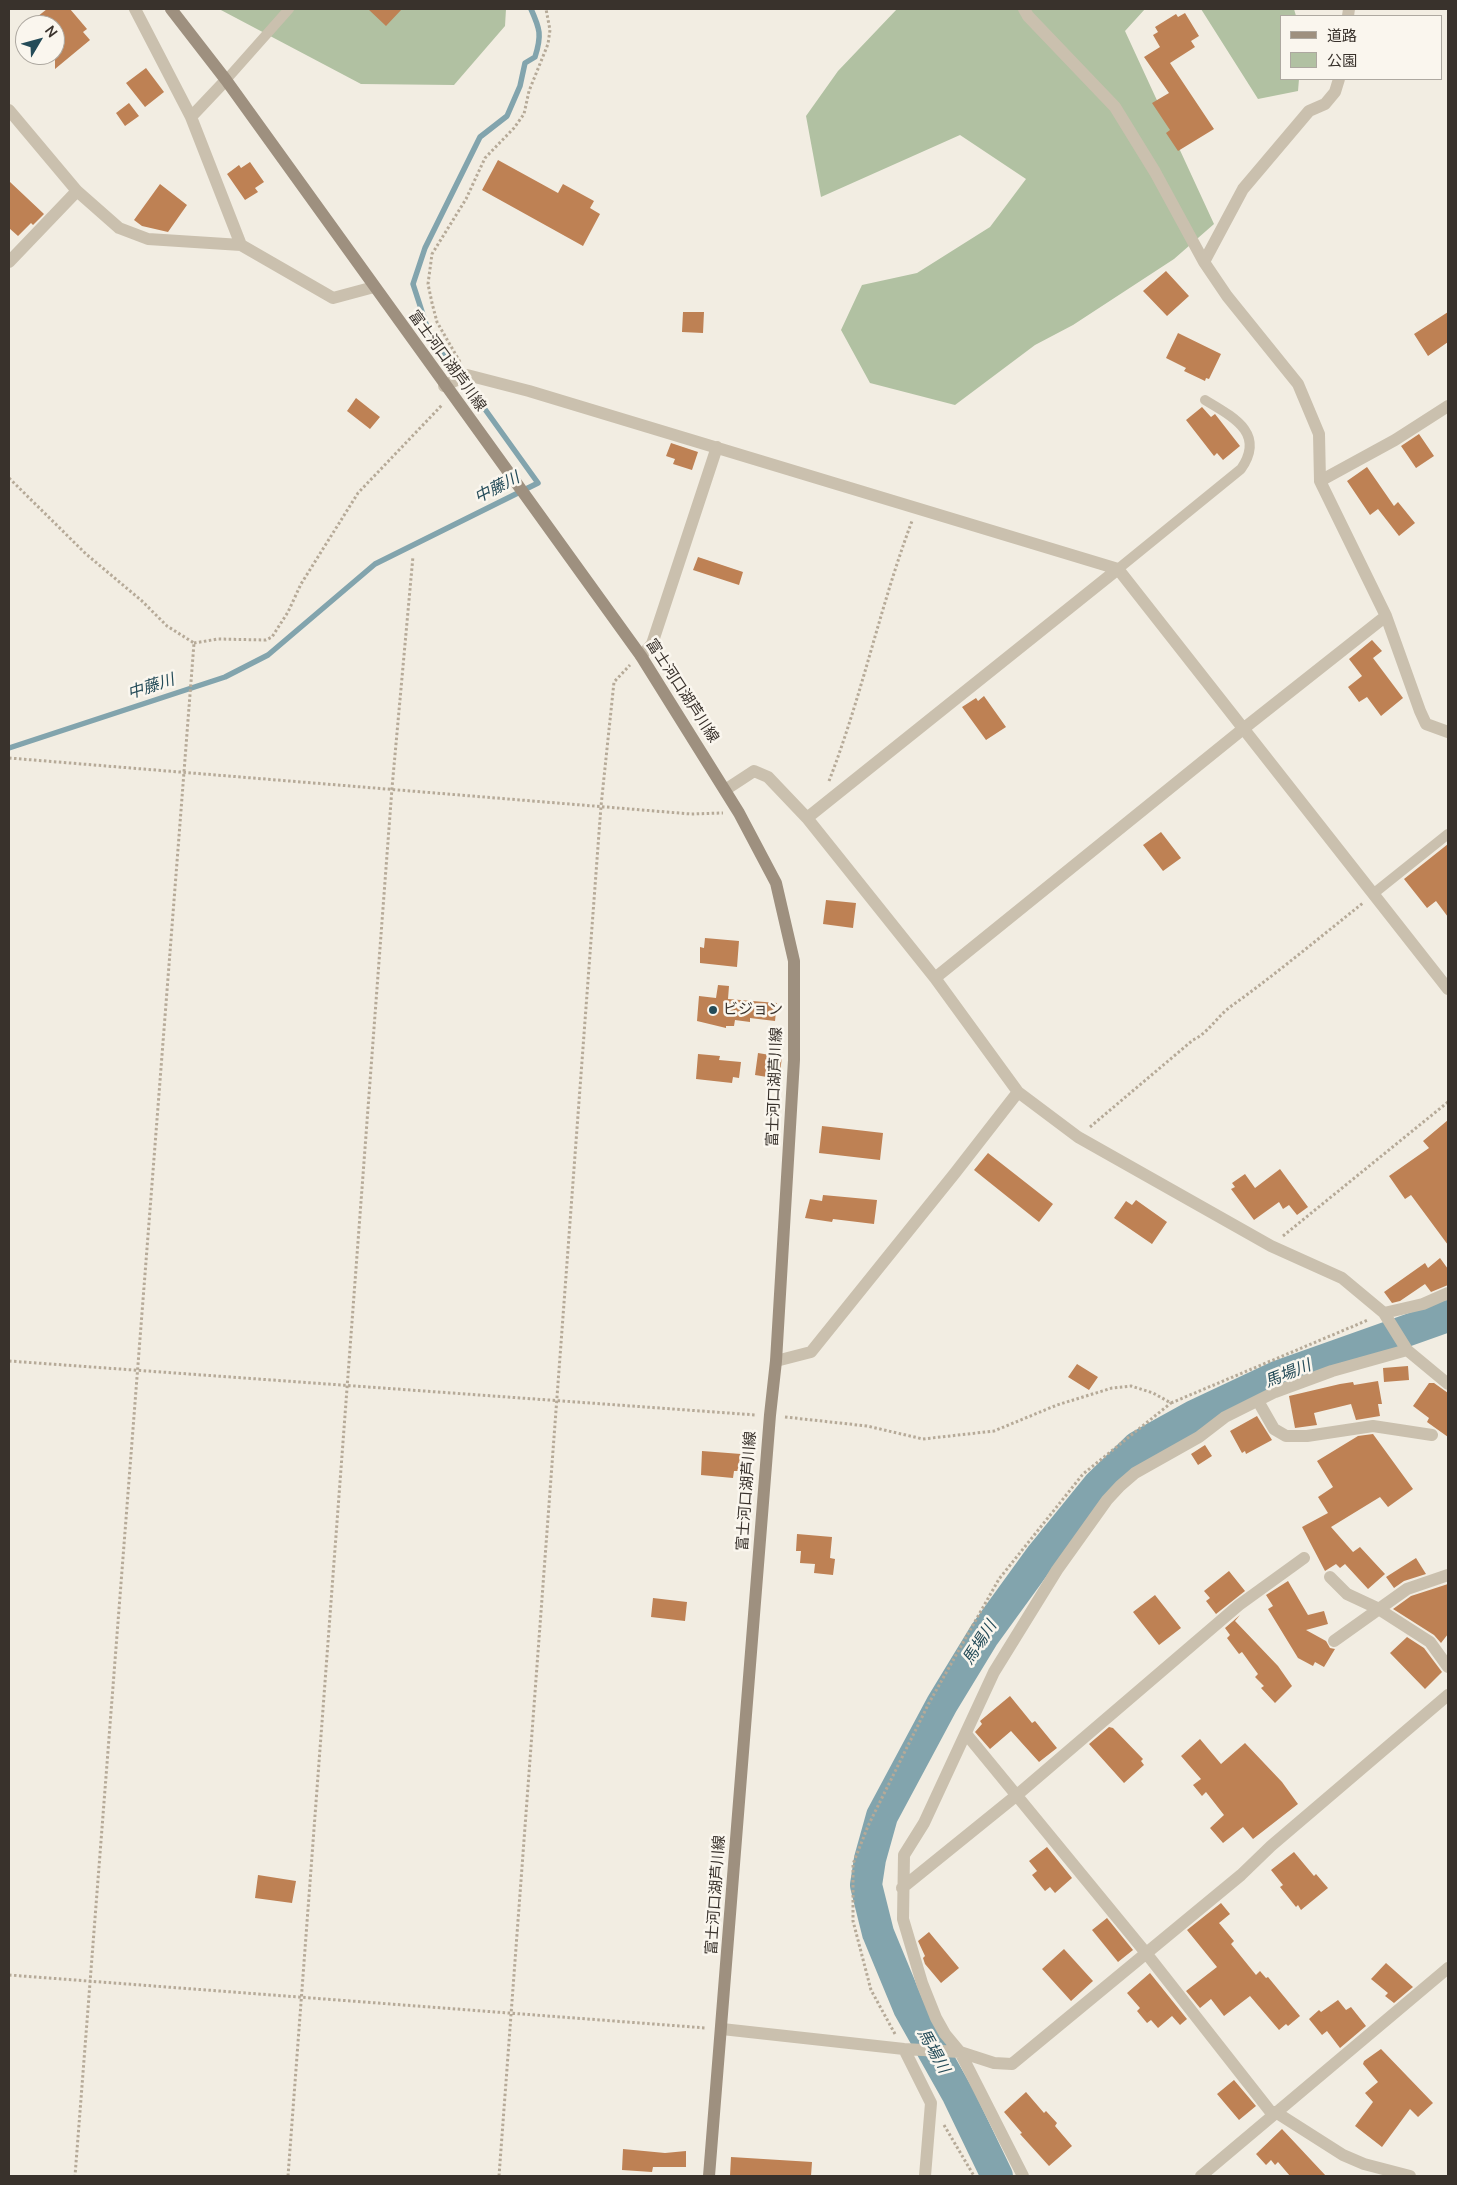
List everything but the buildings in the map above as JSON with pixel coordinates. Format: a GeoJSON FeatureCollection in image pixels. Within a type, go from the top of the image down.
{"type":"FeatureCollection","features":[{"type":"Feature","properties":{"kind":"main road","name":"富士河口湖芦川線"},"geometry":{"type":"LineString","coordinates":[[171,9],[226,80],[641,656],[739,812],[776,883],[794,961],[794,1060],[776,1361],[709,2176]]}},
{"type":"Feature","properties":{"kind":"street"},"geometry":{"type":"LineString","coordinates":[[136,9],[191,117],[241,245]]}},
{"type":"Feature","properties":{"kind":"street"},"geometry":{"type":"LineString","coordinates":[[1024,9],[1028,16],[1114,107],[1154,172],[1204,262],[1227,296],[1298,384],[1319,434],[1320,482],[1386,616],[1426,724],[1448,732]]}},
{"type":"Feature","properties":{"kind":"street"},"geometry":{"type":"LineString","coordinates":[[191,117],[226,80]]}},
{"type":"Feature","properties":{"kind":"street"},"geometry":{"type":"LineString","coordinates":[[1204,262],[1243,189],[1309,111],[1325,104],[1336,92],[1339,80]]}},
{"type":"Feature","properties":{"kind":"street"},"geometry":{"type":"LineString","coordinates":[[9,110],[77,191],[119,228],[148,239],[241,245],[333,298],[374,287]]}},
{"type":"Feature","properties":{"kind":"street"},"geometry":{"type":"LineString","coordinates":[[9,262],[77,191]]}},
{"type":"Feature","properties":{"kind":"street"},"geometry":{"type":"LineString","coordinates":[[448,390],[467,375],[529,391],[1118,568],[1448,989]]}},
{"type":"Feature","properties":{"kind":"street"},"geometry":{"type":"LineString","coordinates":[[1320,482],[1395,440],[1448,406]]}},
{"type":"Feature","properties":{"kind":"street"},"geometry":{"type":"LineString","coordinates":[[641,656],[652,644],[717,447]]}},
{"type":"Feature","properties":{"kind":"street"},"geometry":{"type":"LineString","coordinates":[[807,818],[1118,568]]}},
{"type":"Feature","properties":{"kind":"street"},"geometry":{"type":"LineString","coordinates":[[935,978],[1386,616]]}},
{"type":"Feature","properties":{"kind":"street"},"geometry":{"type":"LineString","coordinates":[[725,790],[754,771],[768,777],[807,818],[935,978],[1018,1092],[1078,1137],[1271,1246],[1342,1278],[1386,1316],[1406,1350],[1448,1384]]}},
{"type":"Feature","properties":{"kind":"street"},"geometry":{"type":"LineString","coordinates":[[776,1361],[811,1352],[955,1174],[1018,1092]]}},
{"type":"Feature","properties":{"kind":"street"},"geometry":{"type":"LineString","coordinates":[[1386,1316],[1423,1304],[1448,1293]]}},
{"type":"Feature","properties":{"kind":"street"},"geometry":{"type":"LineString","coordinates":[[1022,2176],[960,2052],[945,2034],[922,1984],[903,1919],[904,1854],[924,1823],[967,1735],[994,1672],[1057,1570],[1107,1500],[1135,1473],[1199,1437],[1224,1418],[1258,1401],[1332,1371],[1406,1350]]}},
{"type":"Feature","properties":{"kind":"street"},"geometry":{"type":"LineString","coordinates":[[1258,1401],[1274,1429],[1286,1436],[1307,1436],[1373,1426],[1432,1435]]}},
{"type":"Feature","properties":{"kind":"street"},"geometry":{"type":"LineString","coordinates":[[902,1888],[1017,1795],[1240,1605],[1304,1558]]}},
{"type":"Feature","properties":{"kind":"street"},"geometry":{"type":"LineString","coordinates":[[1334,1641],[1407,1588],[1448,1575]]}},
{"type":"Feature","properties":{"kind":"street"},"geometry":{"type":"LineString","coordinates":[[1330,1577],[1347,1594],[1377,1608],[1430,1642],[1448,1667]]}},
{"type":"Feature","properties":{"kind":"street"},"geometry":{"type":"LineString","coordinates":[[722,2029],[904,2049],[960,2052],[994,2063],[1012,2064],[1241,1875],[1271,1846],[1448,1694]]}},
{"type":"Feature","properties":{"kind":"street"},"geometry":{"type":"LineString","coordinates":[[967,1735],[1146,1953],[1270,2111],[1277,2113],[1343,2155],[1364,2164],[1410,2176]]}},
{"type":"Feature","properties":{"kind":"street"},"geometry":{"type":"LineString","coordinates":[[1201,2176],[1448,1968]]}},
{"type":"Feature","properties":{"kind":"street"},"geometry":{"type":"LineString","coordinates":[[904,2049],[931,2103],[925,2176]]}},
{"type":"Feature","properties":{"kind":"lane"},"geometry":{"type":"LineString","coordinates":[[226,80],[289,9]]}},
{"type":"Feature","properties":{"kind":"lane"},"geometry":{"type":"LineString","coordinates":[[1118,568],[1241,469],[1250,456],[1250,440],[1243,425],[1205,400]]}},
{"type":"Feature","properties":{"kind":"lane"},"geometry":{"type":"LineString","coordinates":[[1373,894],[1448,834]]}},
{"type":"Feature","properties":{"kind":"path"},"geometry":{"type":"LineString","coordinates":[[467,375],[437,322],[428,284],[432,254],[466,199],[485,158],[514,128],[524,114],[529,91],[548,44],[550,30],[546,9]]}},
{"type":"Feature","properties":{"kind":"path"},"geometry":{"type":"LineString","coordinates":[[9,478],[86,554],[142,601],[167,626],[194,643],[218,639],[266,640],[272,637],[288,612],[301,584],[358,494],[448,390]]}},
{"type":"Feature","properties":{"kind":"path"},"geometry":{"type":"LineString","coordinates":[[827,784],[840,751],[870,646],[879,630],[900,553],[918,507]]}},
{"type":"Feature","properties":{"kind":"path"},"geometry":{"type":"LineString","coordinates":[[288,2176],[392,788],[413,556]]}},
{"type":"Feature","properties":{"kind":"path"},"geometry":{"type":"LineString","coordinates":[[75,2176],[186,771],[194,643]]}},
{"type":"Feature","properties":{"kind":"path"},"geometry":{"type":"LineString","coordinates":[[499,2176],[601,806],[614,682],[626,668],[641,656]]}},
{"type":"Feature","properties":{"kind":"path"},"geometry":{"type":"LineString","coordinates":[[9,758],[186,771],[691,814],[739,812]]}},
{"type":"Feature","properties":{"kind":"path"},"geometry":{"type":"LineString","coordinates":[[1078,1137],[1193,1040],[1201,1036],[1228,1009],[1262,986],[1373,894]]}},
{"type":"Feature","properties":{"kind":"path"},"geometry":{"type":"LineString","coordinates":[[1271,1246],[1448,1102]]}},
{"type":"Feature","properties":{"kind":"path"},"geometry":{"type":"LineString","coordinates":[[9,1361],[770,1416],[867,1426],[923,1439],[994,1431],[1057,1405],[1112,1388],[1131,1386],[1154,1393],[1171,1402],[1386,1316]]}},
{"type":"Feature","properties":{"kind":"path"},"geometry":{"type":"LineString","coordinates":[[9,1975],[722,2029]]}},
{"type":"Feature","properties":{"kind":"path"},"geometry":{"type":"LineString","coordinates":[[931,2103],[974,2176]]}},
{"type":"Feature","properties":{"kind":"green space"},"geometry":{"type":"Polygon","coordinates":[[[219,9],[506,9],[505,26],[454,85],[361,84],[219,9]]]}},
{"type":"Feature","properties":{"kind":"green space"},"geometry":{"type":"Polygon","coordinates":[[[897,9],[1145,9],[1125,31],[1214,224],[1174,259],[1073,325],[1035,345],[955,405],[870,383],[841,330],[862,285],[917,273],[990,227],[1026,179],[960,135],[821,197],[806,116],[838,71],[897,9]]]}},
{"type":"Feature","properties":{"kind":"green space"},"geometry":{"type":"Polygon","coordinates":[[[1201,9],[1294,9],[1296,15],[1280,15],[1280,80],[1299,80],[1298,91],[1258,99],[1201,9]]]}},
{"type":"Feature","properties":{"kind":"waterway","name":"中藤川"},"geometry":{"type":"LineString","coordinates":[[9,748],[225,677],[268,655],[375,564],[538,483],[428,330],[413,284],[425,248],[480,137],[507,116],[520,86],[525,63],[535,57],[539,43],[539,32],[531,9]]}},
{"type":"Feature","properties":{"kind":"waterway","name":"馬場川"},"geometry":{"type":"LineString","coordinates":[[997,2176],[958,2095],[909,2008],[878,1933],[866,1885],[870,1859],[882,1816],[942,1704],[984,1635],[1042,1555],[1098,1486],[1138,1447],[1194,1416],[1279,1376],[1448,1316]]}},
{"type":"Feature","properties":{"kind":"place","name":"ビジョン"},"geometry":{"type":"Point","coordinates":[713,1010]}}]}
